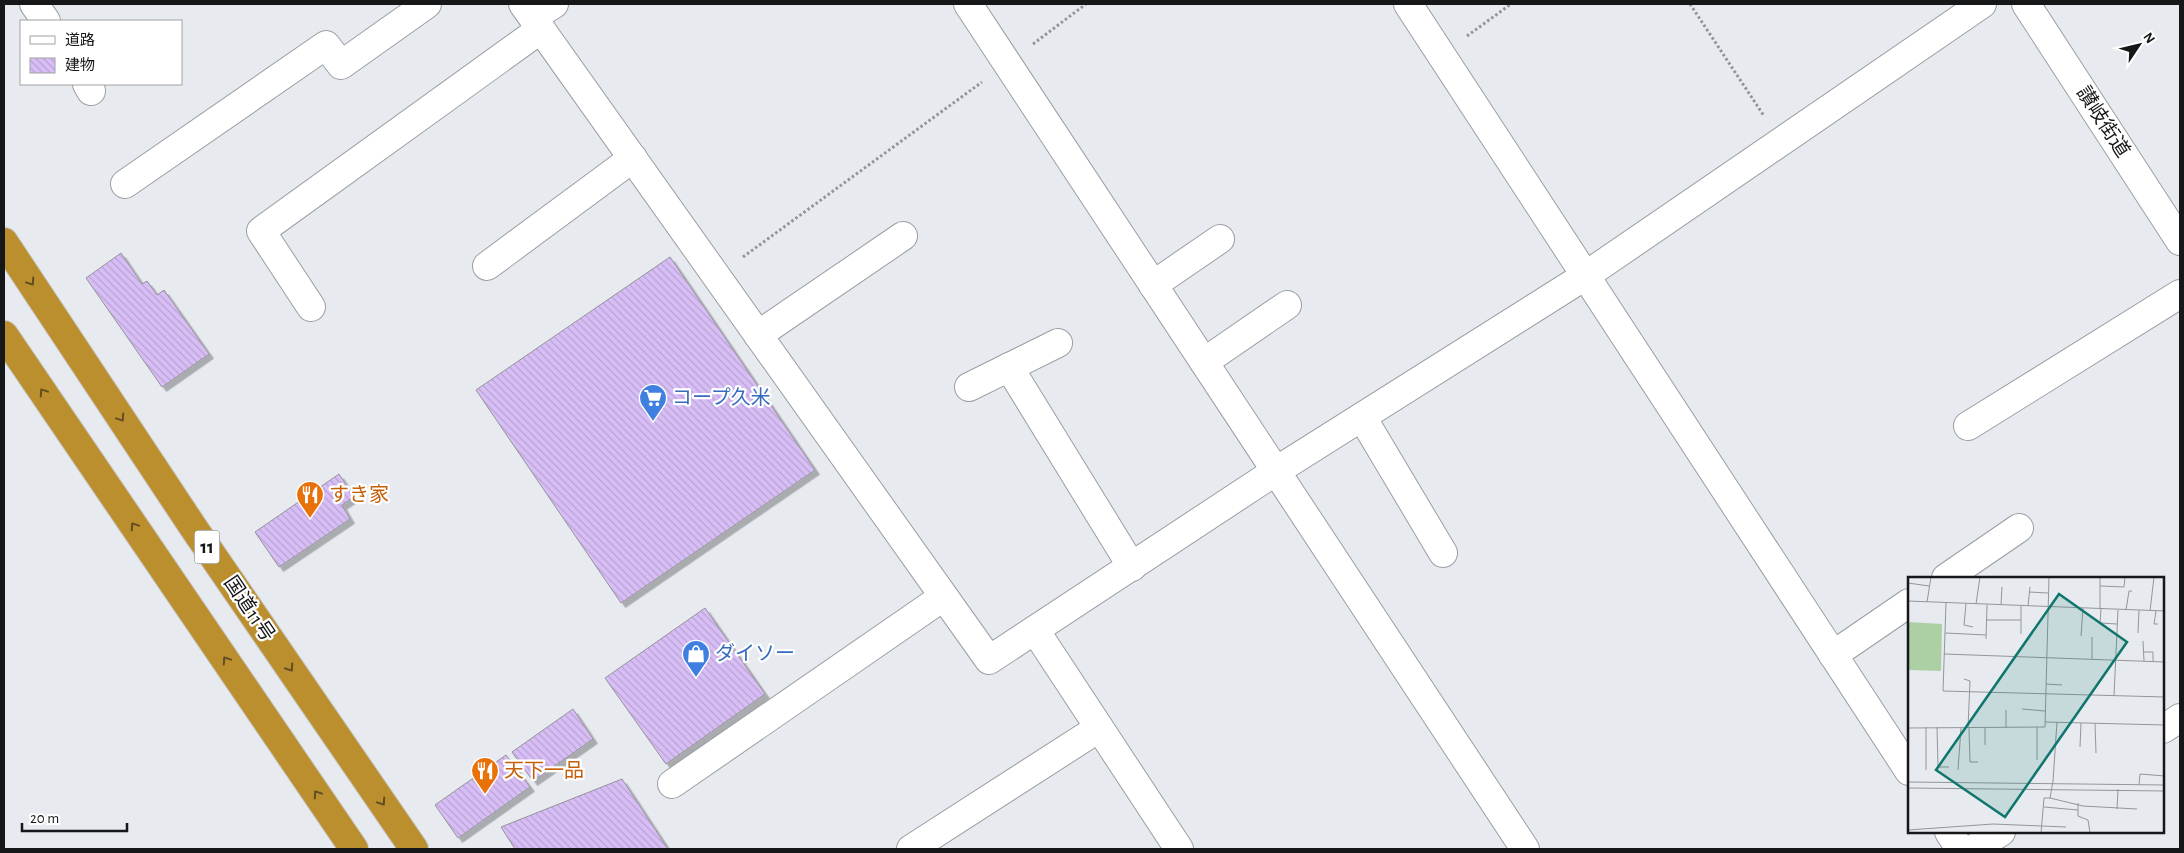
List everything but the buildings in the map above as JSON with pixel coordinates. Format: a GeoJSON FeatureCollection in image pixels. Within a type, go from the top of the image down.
{"type":"FeatureCollection","features":[{"type":"Feature","properties":{"kind":"highway","name":"国道11号"},"geometry":{"type":"LineString","coordinates":[[4,242],[188,519],[414,849]]}},
{"type":"Feature","properties":{"kind":"highway","name":"11"},"geometry":{"type":"LineString","coordinates":[[4,335],[354,849]]}},
{"type":"Feature","properties":{"kind":"street"},"geometry":{"type":"LineString","coordinates":[[34,4],[45,20]]}},
{"type":"Feature","properties":{"kind":"street"},"geometry":{"type":"LineString","coordinates":[[124,184],[326,45],[341,65],[427,4]]}},
{"type":"Feature","properties":{"kind":"street"},"geometry":{"type":"LineString","coordinates":[[968,4],[1525,849]]}},
{"type":"Feature","properties":{"kind":"street"},"geometry":{"type":"LineString","coordinates":[[1408,4],[1908,769]]}},
{"type":"Feature","properties":{"kind":"street"},"geometry":{"type":"LineString","coordinates":[[311,306],[261,231],[538,14],[633,158],[989,660],[1276,471],[1585,276],[1982,4]]}},
{"type":"Feature","properties":{"kind":"street","name":"讃岐街道"},"geometry":{"type":"LineString","coordinates":[[2026,4],[2180,241]]}},
{"type":"Feature","properties":{"kind":"street"},"geometry":{"type":"LineString","coordinates":[[487,266],[633,158]]}},
{"type":"Feature","properties":{"kind":"street"},"geometry":{"type":"LineString","coordinates":[[758,335],[903,236]]}},
{"type":"Feature","properties":{"kind":"street"},"geometry":{"type":"LineString","coordinates":[[1153,285],[1220,239]]}},
{"type":"Feature","properties":{"kind":"street"},"geometry":{"type":"LineString","coordinates":[[1968,426],[2180,294]]}},
{"type":"Feature","properties":{"kind":"street"},"geometry":{"type":"LineString","coordinates":[[1204,362],[1287,305]]}},
{"type":"Feature","properties":{"kind":"street"},"geometry":{"type":"LineString","coordinates":[[969,387],[1058,343]]}},
{"type":"Feature","properties":{"kind":"street"},"geometry":{"type":"LineString","coordinates":[[1009,367],[1132,567]]}},
{"type":"Feature","properties":{"kind":"street"},"geometry":{"type":"LineString","coordinates":[[1362,417],[1443,553]]}},
{"type":"Feature","properties":{"kind":"street"},"geometry":{"type":"LineString","coordinates":[[1947,577],[2019,528]]}},
{"type":"Feature","properties":{"kind":"street"},"geometry":{"type":"LineString","coordinates":[[672,784],[943,597]]}},
{"type":"Feature","properties":{"kind":"street"},"geometry":{"type":"LineString","coordinates":[[1833,655],[1908,604]]}},
{"type":"Feature","properties":{"kind":"street"},"geometry":{"type":"LineString","coordinates":[[1035,630],[1179,849]]}},
{"type":"Feature","properties":{"kind":"street"},"geometry":{"type":"LineString","coordinates":[[2164,728],[2180,718]]}},
{"type":"Feature","properties":{"kind":"street"},"geometry":{"type":"LineString","coordinates":[[910,849],[1099,728]]}},
{"type":"Feature","properties":{"kind":"street"},"geometry":{"type":"LineString","coordinates":[[1950,833],[1960,849]]}},
{"type":"Feature","properties":{"kind":"street"},"geometry":{"type":"LineString","coordinates":[[1974,849],[1999,833]]}},
{"type":"Feature","properties":{"kind":"path"},"geometry":{"type":"LineString","coordinates":[[717,276],[1086,4]]}},
{"type":"Feature","properties":{"kind":"path"},"geometry":{"type":"LineString","coordinates":[[1442,56],[1511,4]]}},
{"type":"Feature","properties":{"kind":"path"},"geometry":{"type":"LineString","coordinates":[[1690,4],[1780,142]]}},
{"type":"Feature","properties":{"kind":"place","name":"コープ久米"},"geometry":{"type":"Point","coordinates":[653,422]}},
{"type":"Feature","properties":{"kind":"place","name":"すき家"},"geometry":{"type":"Point","coordinates":[310,519]}},
{"type":"Feature","properties":{"kind":"place","name":"ダイソー"},"geometry":{"type":"Point","coordinates":[696,678]}},
{"type":"Feature","properties":{"kind":"place","name":"天下一品"},"geometry":{"type":"Point","coordinates":[485,795]}}]}
